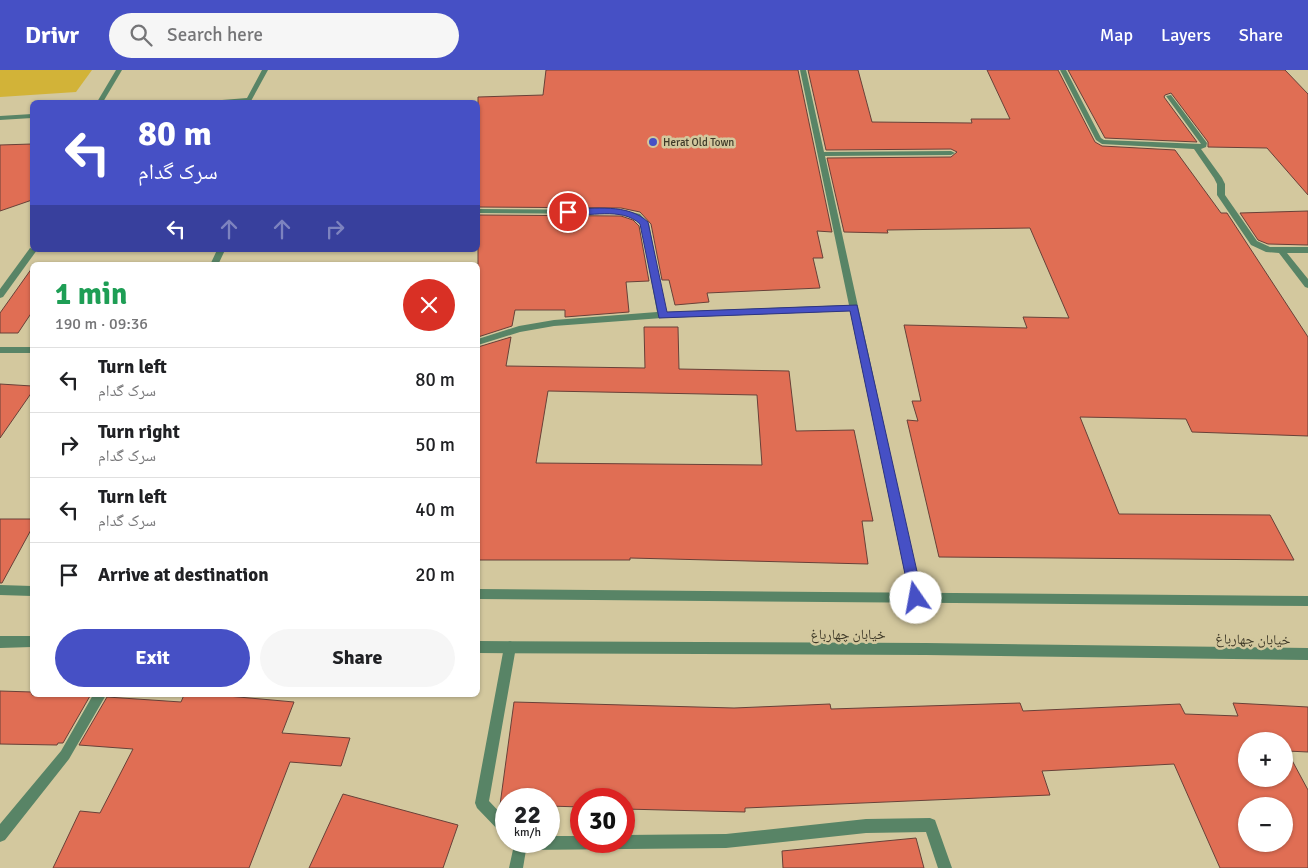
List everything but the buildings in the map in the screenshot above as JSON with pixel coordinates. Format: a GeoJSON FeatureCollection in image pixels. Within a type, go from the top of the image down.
{"type":"FeatureCollection","features":[{"type":"Feature","properties":{"kind":"street"},"geometry":{"type":"LineString","coordinates":[[101,100],[119,70]]}},
{"type":"Feature","properties":{"kind":"street"},"geometry":{"type":"LineString","coordinates":[[251,100],[264,70]]}},
{"type":"Feature","properties":{"kind":"street"},"geometry":{"type":"LineString","coordinates":[[804,70],[916,598]]}},
{"type":"Feature","properties":{"kind":"street"},"geometry":{"type":"LineString","coordinates":[[1063,70],[1098,139],[1102,142],[1204,146],[1204,143],[1169,96]]}},
{"type":"Feature","properties":{"kind":"street"},"geometry":{"type":"LineString","coordinates":[[0,118],[30,116]]}},
{"type":"Feature","properties":{"kind":"street"},"geometry":{"type":"LineString","coordinates":[[1196,147],[1218,178],[1221,184],[1221,195],[1254,243],[1269,250],[1308,250]]}},
{"type":"Feature","properties":{"kind":"street"},"geometry":{"type":"LineString","coordinates":[[821,154],[951,152]]}},
{"type":"Feature","properties":{"kind":"street"},"geometry":{"type":"LineString","coordinates":[[480,211],[621,212],[637,216],[644,224],[662,316]]}},
{"type":"Feature","properties":{"kind":"street"},"geometry":{"type":"LineString","coordinates":[[1282,251],[1308,285]]}},
{"type":"Feature","properties":{"kind":"street"},"geometry":{"type":"LineString","coordinates":[[0,295],[32,252]]}},
{"type":"Feature","properties":{"kind":"street"},"geometry":{"type":"LineString","coordinates":[[480,341],[519,329],[554,323],[662,316],[854,308]]}},
{"type":"Feature","properties":{"kind":"street"},"geometry":{"type":"LineString","coordinates":[[0,350],[30,350]]}},
{"type":"Feature","properties":{"kind":"street"},"geometry":{"type":"LineString","coordinates":[[0,590],[30,591]]}},
{"type":"Feature","properties":{"kind":"street"},"geometry":{"type":"LineString","coordinates":[[480,594],[1308,601]]}},
{"type":"Feature","properties":{"kind":"street"},"geometry":{"type":"LineString","coordinates":[[0,642],[30,642]]}},
{"type":"Feature","properties":{"kind":"street","name":"خیابان چهارباغ"},"geometry":{"type":"LineString","coordinates":[[480,647],[916,649],[1308,654]]}},
{"type":"Feature","properties":{"kind":"street"},"geometry":{"type":"LineString","coordinates":[[495,817],[482,803],[510,647]]}},
{"type":"Feature","properties":{"kind":"street"},"geometry":{"type":"LineString","coordinates":[[0,835],[65,755],[99,697]]}},
{"type":"Feature","properties":{"kind":"street"},"geometry":{"type":"LineString","coordinates":[[560,842],[726,842],[866,826],[930,825],[945,868]]}},
{"type":"Feature","properties":{"kind":"street"},"geometry":{"type":"LineString","coordinates":[[516,868],[518,853]]}},
{"type":"Feature","properties":{"kind":"shaded area"},"geometry":{"type":"Polygon","coordinates":[[[0,70],[92,70],[76,92],[0,97],[0,70]]]}},
{"type":"Feature","properties":{"kind":"place","name":"Herat Old Town"},"geometry":{"type":"Point","coordinates":[653,142]}},
{"type":"Feature","properties":{"kind":"route"},"geometry":{"type":"LineString","coordinates":[[568,212],[621,212],[637,216],[644,224],[662,316],[854,308],[916,598]]}}]}
